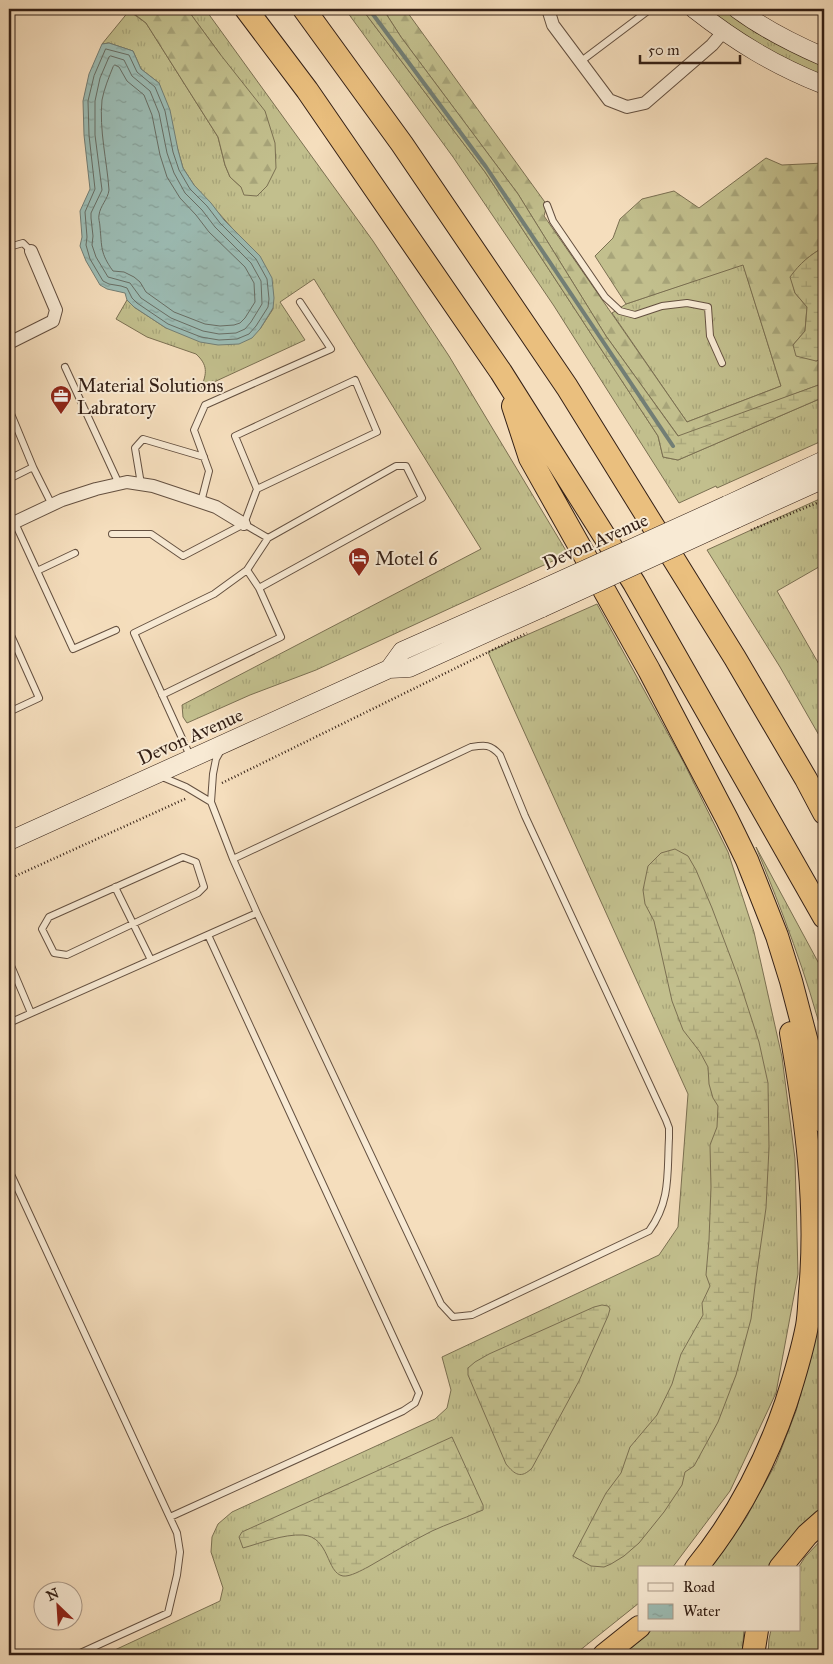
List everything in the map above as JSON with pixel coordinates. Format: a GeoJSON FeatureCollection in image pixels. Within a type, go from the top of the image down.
{"type":"FeatureCollection","features":[{"type":"Feature","properties":{"kind":"highway"},"geometry":{"type":"LineString","coordinates":[[246,9],[307,90],[502,372],[634,583],[824,917]]}},
{"type":"Feature","properties":{"kind":"highway"},"geometry":{"type":"LineString","coordinates":[[304,9],[402,144],[567,387],[735,658],[824,813]]}},
{"type":"Feature","properties":{"kind":"highway"},"geometry":{"type":"LineString","coordinates":[[502,372],[530,458],[649,670],[724,811],[747,860],[777,936],[792,981],[819,1088],[824,1122]]}},
{"type":"Feature","properties":{"kind":"highway"},"geometry":{"type":"LineString","coordinates":[[698,1566],[745,1498],[774,1439],[794,1379],[807,1326],[812,1268],[813,1220],[803,1100],[789,1021],[747,860]]}},
{"type":"Feature","properties":{"kind":"highway"},"geometry":{"type":"LineString","coordinates":[[782,1566],[807,1535],[824,1520]]}},
{"type":"Feature","properties":{"kind":"highway"},"geometry":{"type":"LineString","coordinates":[[604,1655],[638,1628]]}},
{"type":"Feature","properties":{"kind":"highway"},"geometry":{"type":"LineString","coordinates":[[753,1655],[757,1632]]}},
{"type":"Feature","properties":{"kind":"main road"},"geometry":{"type":"LineString","coordinates":[[694,9],[723,32],[752,51],[788,70],[824,84]]}},
{"type":"Feature","properties":{"kind":"main road"},"geometry":{"type":"LineString","coordinates":[[737,9],[798,46],[824,57]]}},
{"type":"Feature","properties":{"kind":"main road","name":"Devon Avenue"},"geometry":{"type":"LineString","coordinates":[[389,669],[402,651],[533,593],[736,519],[824,460]]}},
{"type":"Feature","properties":{"kind":"main road","name":"Devon Avenue"},"geometry":{"type":"LineString","coordinates":[[9,841],[389,669],[409,668],[824,479]]}},
{"type":"Feature","properties":{"kind":"street"},"geometry":{"type":"LineString","coordinates":[[548,9],[553,25],[609,100],[627,107],[645,102],[712,45],[723,32]]}},
{"type":"Feature","properties":{"kind":"street"},"geometry":{"type":"LineString","coordinates":[[9,343],[52,321],[56,310],[31,251]]}},
{"type":"Feature","properties":{"kind":"street"},"geometry":{"type":"LineString","coordinates":[[12,524],[52,505],[96,489],[128,482],[153,486],[216,507],[244,524]]}},
{"type":"Feature","properties":{"kind":"lane"},"geometry":{"type":"LineString","coordinates":[[580,62],[649,10]]}},
{"type":"Feature","properties":{"kind":"lane"},"geometry":{"type":"LineString","coordinates":[[547,205],[553,221],[563,236],[605,296],[620,311],[634,315],[662,306],[687,303],[708,307],[710,336],[722,363]]}},
{"type":"Feature","properties":{"kind":"lane"},"geometry":{"type":"LineString","coordinates":[[9,247],[23,243],[31,251]]}},
{"type":"Feature","properties":{"kind":"lane"},"geometry":{"type":"LineString","coordinates":[[201,502],[209,472],[194,430],[205,406],[331,349],[300,302]]}},
{"type":"Feature","properties":{"kind":"lane"},"geometry":{"type":"LineString","coordinates":[[65,368],[119,484]]}},
{"type":"Feature","properties":{"kind":"lane"},"geometry":{"type":"LineString","coordinates":[[112,534],[151,534],[183,556],[244,524],[257,489],[234,436],[355,380],[377,432],[257,489]]}},
{"type":"Feature","properties":{"kind":"lane"},"geometry":{"type":"LineString","coordinates":[[9,409],[33,467],[52,505]]}},
{"type":"Feature","properties":{"kind":"lane"},"geometry":{"type":"LineString","coordinates":[[141,484],[135,448],[143,439],[204,457]]}},
{"type":"Feature","properties":{"kind":"lane"},"geometry":{"type":"LineString","coordinates":[[191,759],[134,633],[214,594],[247,570],[268,538],[396,466],[406,466],[422,498],[258,588]]}},
{"type":"Feature","properties":{"kind":"lane"},"geometry":{"type":"LineString","coordinates":[[9,479],[33,467]]}},
{"type":"Feature","properties":{"kind":"lane"},"geometry":{"type":"LineString","coordinates":[[12,524],[37,571],[73,649],[116,630]]}},
{"type":"Feature","properties":{"kind":"lane"},"geometry":{"type":"LineString","coordinates":[[244,524],[268,538]]}},
{"type":"Feature","properties":{"kind":"lane"},"geometry":{"type":"LineString","coordinates":[[37,571],[75,553]]}},
{"type":"Feature","properties":{"kind":"lane"},"geometry":{"type":"LineString","coordinates":[[162,695],[281,637],[258,588],[247,570]]}},
{"type":"Feature","properties":{"kind":"lane"},"geometry":{"type":"LineString","coordinates":[[9,631],[39,698],[9,712]]}},
{"type":"Feature","properties":{"kind":"lane"},"geometry":{"type":"LineString","coordinates":[[224,744],[216,759],[211,802],[233,859],[441,1304],[453,1317],[472,1315],[649,1231],[661,1214],[666,1198],[669,1138],[666,1120],[525,816],[500,756],[494,749],[485,745],[472,747],[233,859]]}},
{"type":"Feature","properties":{"kind":"lane"},"geometry":{"type":"LineString","coordinates":[[156,775],[186,787],[211,802]]}},
{"type":"Feature","properties":{"kind":"lane"},"geometry":{"type":"LineString","coordinates":[[183,857],[196,862],[204,886],[198,893],[67,955],[54,953],[42,929],[49,917],[115,887],[183,857]]}},
{"type":"Feature","properties":{"kind":"lane"},"geometry":{"type":"LineString","coordinates":[[115,887],[151,960]]}},
{"type":"Feature","properties":{"kind":"lane"},"geometry":{"type":"LineString","coordinates":[[9,1023],[257,913]]}},
{"type":"Feature","properties":{"kind":"lane"},"geometry":{"type":"LineString","coordinates":[[170,1518],[403,1411],[415,1403],[419,1393],[208,935]]}},
{"type":"Feature","properties":{"kind":"lane"},"geometry":{"type":"LineString","coordinates":[[9,961],[31,1013]]}},
{"type":"Feature","properties":{"kind":"lane"},"geometry":{"type":"LineString","coordinates":[[9,1170],[177,1533],[180,1552],[168,1613],[76,1655]]}},
{"type":"Feature","properties":{"kind":"path"},"geometry":{"type":"LineString","coordinates":[[736,519],[824,500]]}},
{"type":"Feature","properties":{"kind":"path"},"geometry":{"type":"LineString","coordinates":[[220,784],[527,633]]}},
{"type":"Feature","properties":{"kind":"path"},"geometry":{"type":"LineString","coordinates":[[9,879],[185,799]]}},
{"type":"Feature","properties":{"kind":"green space"},"geometry":{"type":"Polygon","coordinates":[[[128,9],[187,9],[265,111],[275,143],[276,168],[267,186],[257,196],[244,195],[241,187],[230,177],[218,137],[146,23],[128,9]]]}},
{"type":"Feature","properties":{"kind":"green space"},"geometry":{"type":"Polygon","coordinates":[[[187,9],[205,9],[373,241],[449,356],[568,554],[316,670],[250,695],[187,723],[183,717],[182,705],[481,549],[314,279],[280,302],[305,340],[201,388],[205,369],[203,362],[196,354],[147,337],[116,319],[127,300],[134,307],[166,328],[260,329],[273,309],[232,228],[194,185],[183,168],[159,83],[141,69],[133,51],[109,43],[102,44],[129,11],[146,23],[218,137],[230,177],[241,187],[220,54],[187,9]]]}},
{"type":"Feature","properties":{"kind":"green space"},"geometry":{"type":"Polygon","coordinates":[[[345,9],[362,9],[485,172],[658,436],[663,457],[678,460],[824,397],[824,440],[679,503],[554,306],[453,157],[345,9]]]}},
{"type":"Feature","properties":{"kind":"green space"},"geometry":{"type":"Polygon","coordinates":[[[362,9],[383,9],[401,37],[518,194],[606,336],[678,436],[824,383],[824,397],[678,460],[663,457],[658,436],[485,172],[362,9]]]}},
{"type":"Feature","properties":{"kind":"green space"},"geometry":{"type":"Polygon","coordinates":[[[383,9],[405,9],[547,205],[544,216],[687,422],[781,386],[743,265],[626,304],[595,256],[613,238],[620,219],[642,199],[674,191],[699,208],[766,158],[782,165],[824,163],[824,247],[806,260],[791,277],[795,293],[807,307],[805,331],[793,345],[816,361],[824,358],[824,383],[679,437],[606,336],[518,194],[401,37],[383,9]]]}},
{"type":"Feature","properties":{"kind":"green space"},"geometry":{"type":"Polygon","coordinates":[[[707,9],[723,9],[765,38],[824,66],[824,76],[751,41],[707,9]]]}},
{"type":"Feature","properties":{"kind":"green space"},"geometry":{"type":"Polygon","coordinates":[[[824,247],[824,358],[816,361],[796,356],[793,345],[805,331],[807,307],[795,293],[790,277],[806,260],[824,247]]]}},
{"type":"Feature","properties":{"kind":"green space"},"geometry":{"type":"Polygon","coordinates":[[[743,264],[781,386],[687,422],[612,313],[626,304],[743,264]]]}},
{"type":"Feature","properties":{"kind":"green space"},"geometry":{"type":"Polygon","coordinates":[[[824,497],[824,564],[777,591],[824,673],[824,744],[780,667],[707,550],[824,497]]]}},
{"type":"Feature","properties":{"kind":"green space"},"geometry":{"type":"Polygon","coordinates":[[[597,604],[684,763],[728,852],[754,932],[782,1057],[795,1159],[798,1274],[776,1393],[730,1491],[674,1566],[638,1566],[638,1604],[574,1655],[104,1655],[220,1601],[223,1588],[211,1552],[212,1537],[218,1524],[232,1512],[435,1419],[447,1408],[451,1390],[442,1357],[659,1255],[678,1227],[688,1094],[488,652],[597,604]]]}},
{"type":"Feature","properties":{"kind":"green space"},"geometry":{"type":"Polygon","coordinates":[[[756,847],[824,973],[824,1042],[802,968],[756,847]]]}},
{"type":"Feature","properties":{"kind":"green space"},"geometry":{"type":"Polygon","coordinates":[[[675,849],[688,856],[696,870],[738,977],[759,1042],[768,1083],[769,1148],[766,1208],[751,1319],[736,1375],[718,1422],[694,1466],[685,1472],[682,1485],[664,1512],[639,1543],[611,1564],[604,1567],[591,1566],[573,1556],[606,1493],[621,1473],[630,1447],[657,1415],[672,1384],[681,1354],[703,1315],[702,1303],[710,1286],[706,1275],[711,1187],[710,1145],[717,1127],[718,1106],[713,1098],[709,1084],[708,1067],[700,1052],[683,1030],[672,1001],[654,921],[645,904],[643,890],[648,866],[661,853],[675,849]]]}},
{"type":"Feature","properties":{"kind":"green space"},"geometry":{"type":"Polygon","coordinates":[[[824,1252],[824,1509],[790,1538],[769,1566],[712,1566],[746,1518],[776,1463],[796,1411],[809,1362],[820,1306],[824,1252]]]}},
{"type":"Feature","properties":{"kind":"green space"},"geometry":{"type":"Polygon","coordinates":[[[602,1305],[608,1306],[610,1309],[608,1316],[579,1381],[532,1468],[525,1474],[515,1473],[506,1464],[468,1375],[468,1368],[489,1354],[602,1305]]]}},
{"type":"Feature","properties":{"kind":"green space"},"geometry":{"type":"Polygon","coordinates":[[[452,1437],[483,1505],[483,1510],[432,1531],[368,1567],[346,1576],[333,1569],[323,1548],[312,1537],[303,1535],[288,1536],[243,1548],[239,1537],[242,1532],[452,1437]]]}},
{"type":"Feature","properties":{"kind":"green space"},"geometry":{"type":"Polygon","coordinates":[[[824,1537],[824,1655],[768,1655],[771,1632],[800,1632],[799,1566],[824,1537]]]}},
{"type":"Feature","properties":{"kind":"green space"},"geometry":{"type":"Polygon","coordinates":[[[650,1632],[744,1632],[742,1655],[623,1655],[650,1632]]]}},
{"type":"Feature","properties":{"kind":"water"},"geometry":{"type":"Polygon","coordinates":[[[109,43],[133,51],[141,69],[159,83],[170,110],[183,168],[194,185],[224,220],[260,256],[272,278],[273,308],[252,338],[239,344],[218,345],[200,342],[166,328],[134,307],[127,300],[125,293],[107,289],[100,285],[86,261],[80,246],[82,237],[80,211],[90,189],[84,135],[83,101],[89,74],[102,44],[109,43]]]}},
{"type":"Feature","properties":{"kind":"waterway"},"geometry":{"type":"LineString","coordinates":[[369,9],[486,167],[673,446]]}},
{"type":"Feature","properties":{"kind":"place","name":"Material Solutions Labratory"},"geometry":{"type":"Point","coordinates":[61,415]}},
{"type":"Feature","properties":{"kind":"place","name":"Motel 6"},"geometry":{"type":"Point","coordinates":[359,577]}}]}
